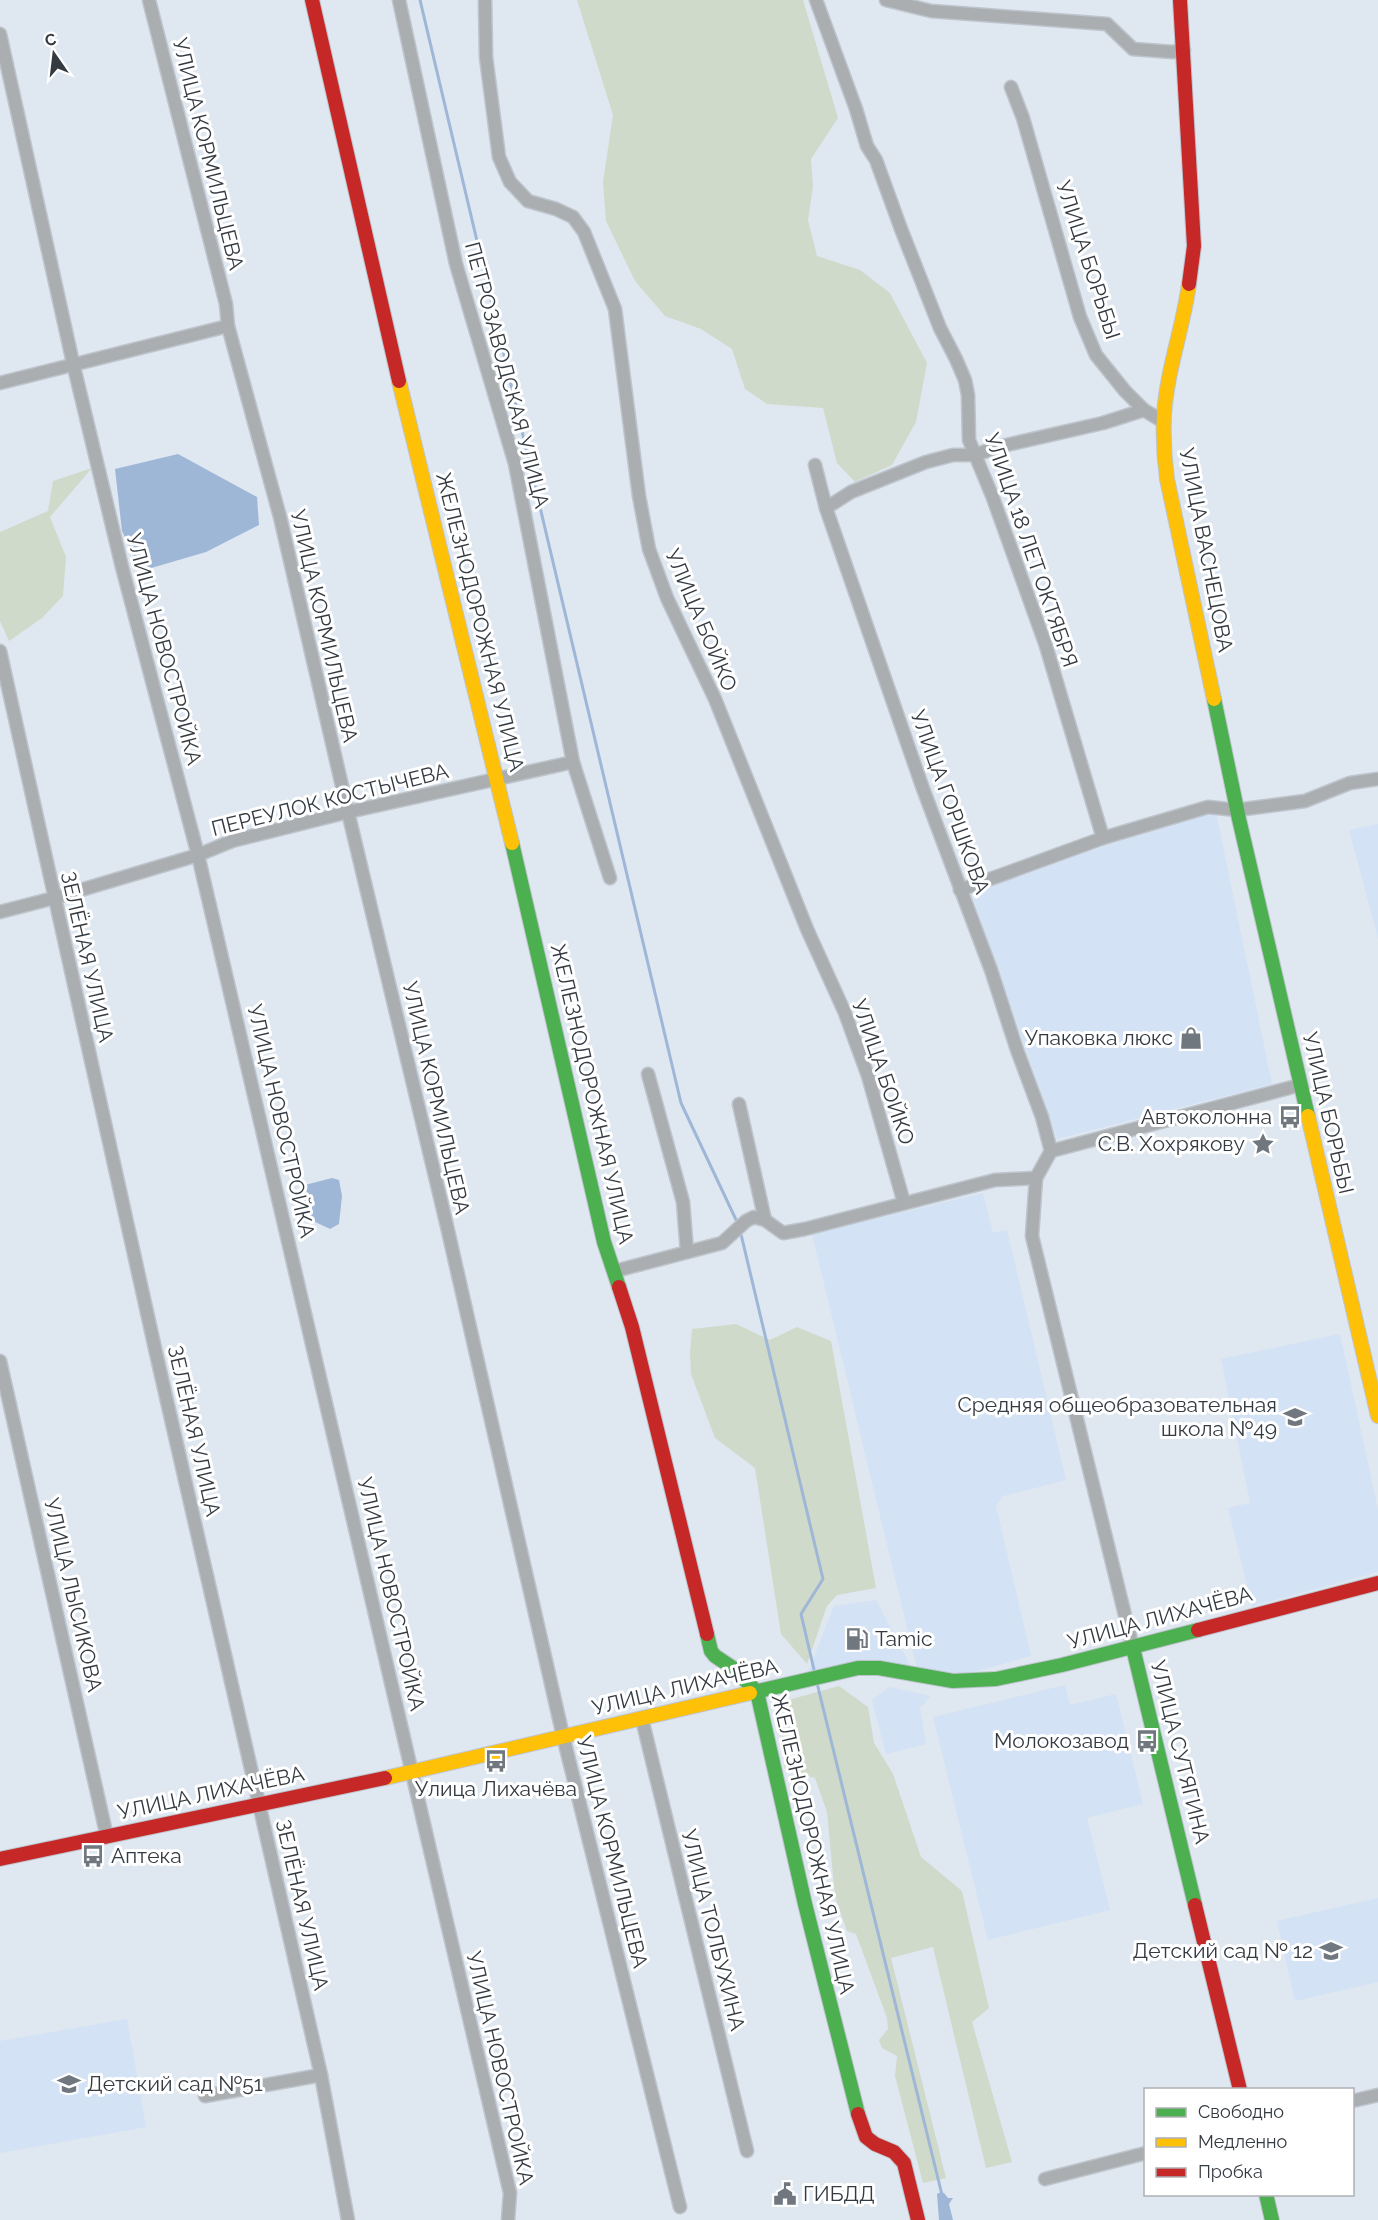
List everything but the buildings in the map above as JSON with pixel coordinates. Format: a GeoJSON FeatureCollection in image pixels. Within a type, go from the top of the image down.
{"type":"FeatureCollection","features":[{"type":"Feature","properties":{"kind":"street","name":"УЛИЦА КОРМИЛЬЦЕВА"},"geometry":{"type":"LineString","coordinates":[[149,0],[226,304],[228,326],[280,517],[446,1222],[563,1736],[680,2207]]}},
{"type":"Feature","properties":{"kind":"street","name":"ЖЕЛЕЗНОДОРОЖНАЯ УЛИЦА"},"geometry":{"type":"LineString","coordinates":[[312,0],[379,297],[497,778],[601,1232],[615,1271],[643,1373],[711,1651],[733,1668],[757,1692],[805,1905],[855,2105],[866,2137],[901,2157],[907,2169],[918,2220]]}},
{"type":"Feature","properties":{"kind":"street","name":"ПЕТРОЗАВОДСКАЯ УЛИЦА"},"geometry":{"type":"LineString","coordinates":[[399,0],[456,264],[515,464],[573,762],[610,878]]}},
{"type":"Feature","properties":{"kind":"street","name":"УЛИЦА БОЙКО"},"geometry":{"type":"LineString","coordinates":[[484,0],[486,57],[499,157],[510,182],[528,201],[556,209],[573,217],[584,232],[615,309],[639,496],[649,549],[667,598],[715,699],[798,907],[845,1014],[868,1076],[904,1203]]}},
{"type":"Feature","properties":{"kind":"street","name":"УЛИЦА 18 ЛЕТ ОКТЯБРЯ"},"geometry":{"type":"LineString","coordinates":[[816,0],[867,146],[876,160],[940,328],[957,359],[965,380],[968,395],[969,440],[993,498],[1046,646],[1103,838]]}},
{"type":"Feature","properties":{"kind":"street"},"geometry":{"type":"LineString","coordinates":[[886,0],[931,11],[1107,24],[1133,49],[1173,52],[1184,50]]}},
{"type":"Feature","properties":{"kind":"street","name":"УЛИЦА ВАСНЕЦОВА"},"geometry":{"type":"LineString","coordinates":[[1180,0],[1194,246],[1188,290],[1168,379],[1163,448],[1167,479],[1238,814]]}},
{"type":"Feature","properties":{"kind":"street","name":"УЛИЦА НОВОСТРОЙКА"},"geometry":{"type":"LineString","coordinates":[[0,34],[73,363],[122,567],[198,855],[413,1772],[510,2193],[508,2220]]}},
{"type":"Feature","properties":{"kind":"street","name":"УЛИЦА БОРЬБЫ"},"geometry":{"type":"LineString","coordinates":[[1011,87],[1023,118],[1080,317],[1096,355],[1117,382],[1144,410],[1164,422]]}},
{"type":"Feature","properties":{"kind":"street"},"geometry":{"type":"LineString","coordinates":[[0,383],[228,326]]}},
{"type":"Feature","properties":{"kind":"street"},"geometry":{"type":"LineString","coordinates":[[826,508],[851,492],[926,462],[953,455],[974,454],[1103,423],[1144,410]]}},
{"type":"Feature","properties":{"kind":"street","name":"УЛИЦА ГОРШКОВА"},"geometry":{"type":"LineString","coordinates":[[815,465],[826,508],[922,786],[991,970],[1042,1117],[1051,1151]]}},
{"type":"Feature","properties":{"kind":"street","name":"ЗЕЛЁНАЯ УЛИЦА"},"geometry":{"type":"LineString","coordinates":[[0,651],[321,2075],[348,2220]]}},
{"type":"Feature","properties":{"kind":"street","name":"ПЕРЕУЛОК КОСТЫЧЕВА"},"geometry":{"type":"LineString","coordinates":[[0,912],[198,855],[232,841],[348,812],[573,762]]}},
{"type":"Feature","properties":{"kind":"street"},"geometry":{"type":"LineString","coordinates":[[960,890],[1103,838],[1208,807],[1238,814],[1305,801],[1350,783],[1378,779]]}},
{"type":"Feature","properties":{"kind":"street","name":"УЛИЦА БОРЬБЫ"},"geometry":{"type":"LineString","coordinates":[[1238,814],[1378,1416]]}},
{"type":"Feature","properties":{"kind":"street"},"geometry":{"type":"LineString","coordinates":[[648,1074],[683,1202],[687,1252]]}},
{"type":"Feature","properties":{"kind":"street"},"geometry":{"type":"LineString","coordinates":[[615,1271],[723,1243],[746,1221],[754,1217],[765,1220],[783,1233],[995,1179],[1036,1178],[1051,1151],[1300,1085]]}},
{"type":"Feature","properties":{"kind":"street"},"geometry":{"type":"LineString","coordinates":[[739,1104],[765,1220]]}},
{"type":"Feature","properties":{"kind":"street","name":"УЛИЦА СУТЯГИНА"},"geometry":{"type":"LineString","coordinates":[[1036,1178],[1032,1236],[1240,2088]]}},
{"type":"Feature","properties":{"kind":"street","name":"УЛИЦА ЛЫСИКОВА"},"geometry":{"type":"LineString","coordinates":[[0,1361],[107,1837]]}},
{"type":"Feature","properties":{"kind":"street","name":"УЛИЦА ЛИХАЧЁВА"},"geometry":{"type":"LineString","coordinates":[[0,1859],[413,1772],[858,1668],[879,1668],[953,1681],[996,1679],[1133,1648],[1378,1583]]}},
{"type":"Feature","properties":{"kind":"street","name":"УЛИЦА ТОЛБУХИНА"},"geometry":{"type":"LineString","coordinates":[[642,1719],[747,2151]]}},
{"type":"Feature","properties":{"kind":"street"},"geometry":{"type":"LineString","coordinates":[[205,2096],[321,2075]]}},
{"type":"Feature","properties":{"kind":"street"},"geometry":{"type":"LineString","coordinates":[[1354,2101],[1378,2095]]}},
{"type":"Feature","properties":{"kind":"street"},"geometry":{"type":"LineString","coordinates":[[1045,2179],[1144,2154]]}},
{"type":"Feature","properties":{"kind":"street"},"geometry":{"type":"LineString","coordinates":[[1266,2196],[1272,2220]]}},
{"type":"Feature","properties":{"kind":"shaded area"},"geometry":{"type":"Polygon","coordinates":[[[1216,812],[1272,1084],[1057,1139],[972,895],[992,881],[1216,812]]]}},
{"type":"Feature","properties":{"kind":"shaded area"},"geometry":{"type":"Polygon","coordinates":[[[1378,824],[1378,938],[1349,830],[1378,824]]]}},
{"type":"Feature","properties":{"kind":"shaded area"},"geometry":{"type":"Polygon","coordinates":[[[983,1193],[993,1233],[1007,1230],[1066,1480],[1003,1496],[996,1506],[1031,1656],[967,1674],[917,1669],[812,1234],[983,1193]]]}},
{"type":"Feature","properties":{"kind":"shaded area"},"geometry":{"type":"Polygon","coordinates":[[[1340,1334],[1378,1510],[1378,1572],[1252,1606],[1228,1508],[1250,1503],[1221,1359],[1340,1334]]]}},
{"type":"Feature","properties":{"kind":"shaded area"},"geometry":{"type":"Polygon","coordinates":[[[876,1600],[911,1667],[807,1675],[834,1606],[876,1600]]]}},
{"type":"Feature","properties":{"kind":"shaded area"},"geometry":{"type":"Polygon","coordinates":[[[1065,1685],[1070,1705],[1116,1694],[1143,1804],[1087,1818],[1110,1910],[988,1940],[933,1717],[1065,1685]]]}},
{"type":"Feature","properties":{"kind":"shaded area"},"geometry":{"type":"Polygon","coordinates":[[[889,1687],[931,1696],[920,1708],[926,1744],[886,1754],[872,1700],[889,1687]]]}},
{"type":"Feature","properties":{"kind":"shaded area","name":"Детский сад № 12"},"geometry":{"type":"Polygon","coordinates":[[[1378,1898],[1378,1982],[1295,2001],[1277,1921],[1378,1898]]]}},
{"type":"Feature","properties":{"kind":"shaded area","name":"Детский сад №51"},"geometry":{"type":"Polygon","coordinates":[[[127,2019],[146,2127],[0,2153],[0,2041],[127,2019]]]}},
{"type":"Feature","properties":{"kind":"green space"},"geometry":{"type":"Polygon","coordinates":[[[577,0],[803,0],[838,118],[811,159],[813,187],[808,220],[817,256],[860,270],[890,293],[927,363],[916,422],[892,465],[855,482],[837,463],[823,408],[767,404],[745,389],[732,349],[701,329],[665,316],[635,281],[606,221],[603,182],[613,115],[577,0]]]}},
{"type":"Feature","properties":{"kind":"green space"},"geometry":{"type":"Polygon","coordinates":[[[92,468],[50,517],[66,557],[63,596],[42,618],[9,641],[0,621],[0,532],[48,511],[53,481],[92,468]]]}},
{"type":"Feature","properties":{"kind":"green space"},"geometry":{"type":"Polygon","coordinates":[[[736,1324],[770,1340],[797,1327],[831,1341],[876,1588],[837,1595],[827,1606],[807,1664],[781,1634],[755,1468],[715,1438],[691,1374],[692,1329],[736,1324]]]}},
{"type":"Feature","properties":{"kind":"green space"},"geometry":{"type":"Polygon","coordinates":[[[839,1686],[868,1707],[874,1743],[893,1774],[921,1857],[962,1891],[989,2008],[972,2022],[1012,2162],[986,2168],[933,1947],[891,1958],[946,2178],[923,2183],[895,2076],[897,2056],[882,2048],[879,2040],[888,2029],[887,2018],[856,1934],[847,1931],[835,1897],[827,1812],[815,1778],[785,1770],[781,1745],[788,1700],[839,1686]]]}},
{"type":"Feature","properties":{"kind":"water"},"geometry":{"type":"Polygon","coordinates":[[[178,454],[257,497],[259,525],[206,552],[141,571],[122,531],[115,469],[178,454]]]}},
{"type":"Feature","properties":{"kind":"water"},"geometry":{"type":"Polygon","coordinates":[[[332,1178],[339,1180],[342,1196],[339,1224],[330,1229],[313,1221],[301,1200],[305,1185],[332,1178]]]}},
{"type":"Feature","properties":{"kind":"water"},"geometry":{"type":"Polygon","coordinates":[[[941,2192],[948,2198],[953,2198],[949,2204],[953,2220],[939,2220],[937,2194],[941,2192]]]}},
{"type":"Feature","properties":{"kind":"waterway"},"geometry":{"type":"LineString","coordinates":[[420,0],[681,1103],[738,1224]]}},
{"type":"Feature","properties":{"kind":"waterway"},"geometry":{"type":"LineString","coordinates":[[740,1230],[823,1579],[801,1614],[815,1674]]}},
{"type":"Feature","properties":{"kind":"waterway"},"geometry":{"type":"LineString","coordinates":[[817,1683],[942,2195]]}},
{"type":"Feature","properties":{"kind":"traffic: fast"},"geometry":{"type":"LineString","coordinates":[[1214,699],[1239,819],[1308,1116]]}},
{"type":"Feature","properties":{"kind":"traffic: fast"},"geometry":{"type":"LineString","coordinates":[[512,843],[604,1242],[619,1287]]}},
{"type":"Feature","properties":{"kind":"traffic: fast"},"geometry":{"type":"LineString","coordinates":[[750,1693],[858,1668],[879,1668],[953,1681],[996,1679],[1062,1665],[1198,1630]]}},
{"type":"Feature","properties":{"kind":"traffic: fast"},"geometry":{"type":"LineString","coordinates":[[707,1634],[711,1651],[715,1656],[733,1668],[757,1692],[805,1904],[858,2114]]}},
{"type":"Feature","properties":{"kind":"traffic: fast"},"geometry":{"type":"LineString","coordinates":[[1133,1648],[1195,1905]]}},
{"type":"Feature","properties":{"kind":"traffic: fast"},"geometry":{"type":"LineString","coordinates":[[1266,2196],[1272,2220]]}},
{"type":"Feature","properties":{"kind":"traffic: slow"},"geometry":{"type":"LineString","coordinates":[[1189,284],[1166,398],[1164,455],[1167,479],[1214,699]]}},
{"type":"Feature","properties":{"kind":"traffic: slow"},"geometry":{"type":"LineString","coordinates":[[399,381],[512,843]]}},
{"type":"Feature","properties":{"kind":"traffic: slow"},"geometry":{"type":"LineString","coordinates":[[1308,1116],[1378,1416]]}},
{"type":"Feature","properties":{"kind":"traffic: slow"},"geometry":{"type":"LineString","coordinates":[[385,1778],[750,1693]]}},
{"type":"Feature","properties":{"kind":"traffic: jam"},"geometry":{"type":"LineString","coordinates":[[312,0],[399,381]]}},
{"type":"Feature","properties":{"kind":"traffic: jam"},"geometry":{"type":"LineString","coordinates":[[1180,0],[1194,246],[1189,284]]}},
{"type":"Feature","properties":{"kind":"traffic: jam"},"geometry":{"type":"LineString","coordinates":[[619,1287],[632,1327],[707,1634]]}},
{"type":"Feature","properties":{"kind":"traffic: jam"},"geometry":{"type":"LineString","coordinates":[[1198,1630],[1378,1583]]}},
{"type":"Feature","properties":{"kind":"traffic: jam"},"geometry":{"type":"LineString","coordinates":[[0,1859],[385,1778]]}},
{"type":"Feature","properties":{"kind":"traffic: jam"},"geometry":{"type":"LineString","coordinates":[[1195,1905],[1240,2088]]}},
{"type":"Feature","properties":{"kind":"traffic: jam"},"geometry":{"type":"LineString","coordinates":[[858,2114],[866,2137],[875,2144],[894,2152],[904,2163],[918,2220]]}},
{"type":"Feature","properties":{"kind":"place","name":"Упаковка люкс"},"geometry":{"type":"Point","coordinates":[1191,1038]}},
{"type":"Feature","properties":{"kind":"place","name":"Автоколонна"},"geometry":{"type":"Point","coordinates":[1290,1117]}},
{"type":"Feature","properties":{"kind":"place","name":"С.В. Хохрякову"},"geometry":{"type":"Point","coordinates":[1263,1144]}},
{"type":"Feature","properties":{"kind":"place","name":"Средняя общеобразовательная школа №49"},"geometry":{"type":"Point","coordinates":[1295,1417]}},
{"type":"Feature","properties":{"kind":"place","name":"Tamic"},"geometry":{"type":"Point","coordinates":[857,1639]}},
{"type":"Feature","properties":{"kind":"place","name":"Молокозавод"},"geometry":{"type":"Point","coordinates":[1147,1741]}},
{"type":"Feature","properties":{"kind":"place","name":"Улица Лихачёва"},"geometry":{"type":"Point","coordinates":[496,1761]}},
{"type":"Feature","properties":{"kind":"place","name":"Аптека"},"geometry":{"type":"Point","coordinates":[93,1856]}},
{"type":"Feature","properties":{"kind":"place","name":"Детский сад № 12"},"geometry":{"type":"Point","coordinates":[1331,1951]}},
{"type":"Feature","properties":{"kind":"place","name":"Детский сад №51"},"geometry":{"type":"Point","coordinates":[69,2084]}},
{"type":"Feature","properties":{"kind":"place","name":"ГИБДД"},"geometry":{"type":"Point","coordinates":[785,2194]}}]}
